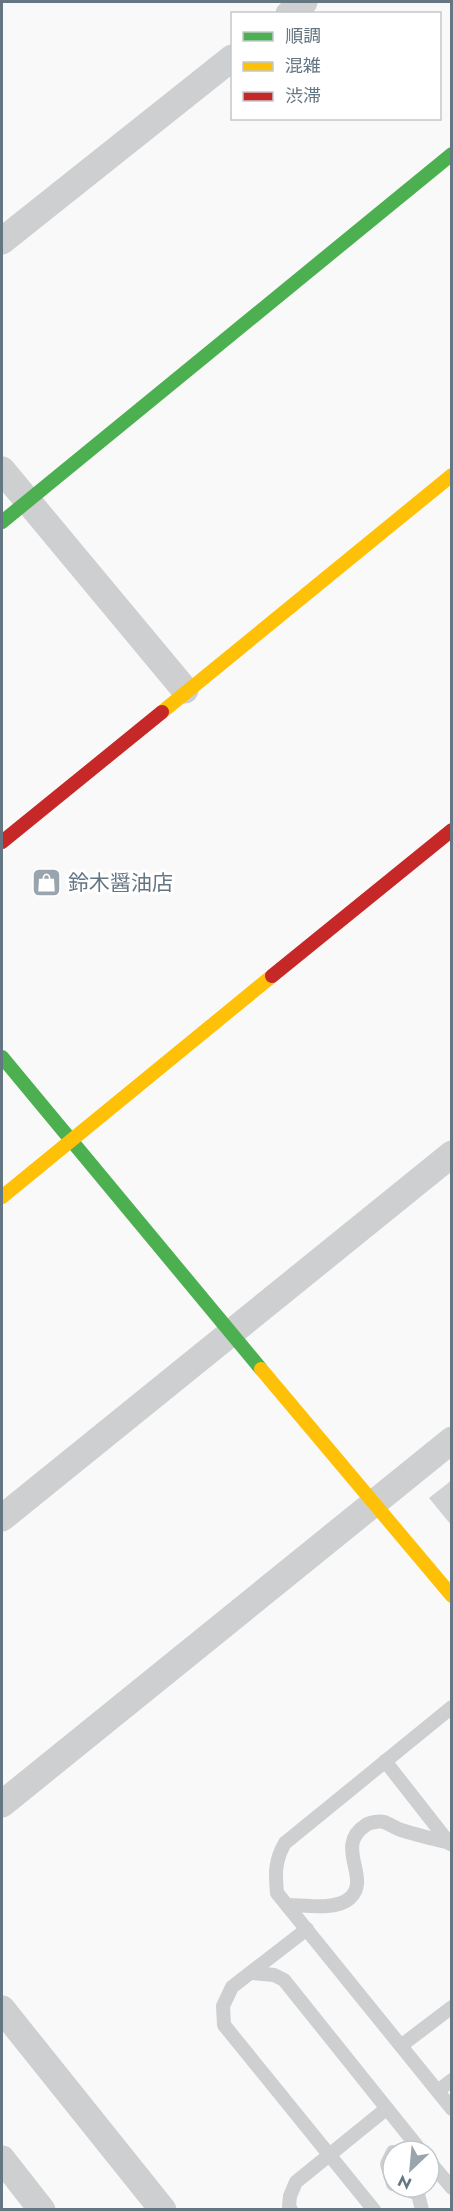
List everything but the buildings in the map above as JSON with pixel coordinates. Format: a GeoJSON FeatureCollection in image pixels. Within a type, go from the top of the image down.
{"type":"FeatureCollection","features":[{"type":"Feature","properties":{"kind":"street"},"geometry":{"type":"LineString","coordinates":[[292,12],[304,2]]}},
{"type":"Feature","properties":{"kind":"street"},"geometry":{"type":"LineString","coordinates":[[2,242],[231,59]]}},
{"type":"Feature","properties":{"kind":"street"},"geometry":{"type":"LineString","coordinates":[[2,522],[452,154]]}},
{"type":"Feature","properties":{"kind":"street"},"geometry":{"type":"LineString","coordinates":[[2,470],[185,690]]}},
{"type":"Feature","properties":{"kind":"street"},"geometry":{"type":"LineString","coordinates":[[2,842],[185,690],[452,475]]}},
{"type":"Feature","properties":{"kind":"street"},"geometry":{"type":"LineString","coordinates":[[2,1197],[452,830]]}},
{"type":"Feature","properties":{"kind":"street"},"geometry":{"type":"LineString","coordinates":[[2,1057],[69,1142],[452,1596]]}},
{"type":"Feature","properties":{"kind":"street"},"geometry":{"type":"LineString","coordinates":[[2,1518],[452,1154]]}},
{"type":"Feature","properties":{"kind":"street"},"geometry":{"type":"LineString","coordinates":[[2,1804],[452,1440]]}},
{"type":"Feature","properties":{"kind":"street"},"geometry":{"type":"LineString","coordinates":[[2,2010],[163,2210]]}},
{"type":"Feature","properties":{"kind":"street"},"geometry":{"type":"LineString","coordinates":[[2,2159],[42,2210]]}},
{"type":"Feature","properties":{"kind":"lane"},"geometry":{"type":"LineString","coordinates":[[452,1707],[285,1843],[277,1857],[275,1874],[277,1893],[439,2090],[452,2109]]}},
{"type":"Feature","properties":{"kind":"lane"},"geometry":{"type":"LineString","coordinates":[[385,1761],[451,1844]]}},
{"type":"Feature","properties":{"kind":"lane"},"geometry":{"type":"LineString","coordinates":[[287,1905],[336,1905],[349,1899],[357,1889],[356,1869],[351,1857],[354,1837],[368,1823],[384,1822],[401,1830],[451,1844]]}},
{"type":"Feature","properties":{"kind":"lane"},"geometry":{"type":"LineString","coordinates":[[307,1929],[232,1987],[223,2006],[224,2025],[374,2210]]}},
{"type":"Feature","properties":{"kind":"lane"},"geometry":{"type":"LineString","coordinates":[[253,1973],[274,1975],[284,1980],[410,2138]]}},
{"type":"Feature","properties":{"kind":"lane"},"geometry":{"type":"LineString","coordinates":[[402,2045],[452,2007]]}},
{"type":"Feature","properties":{"kind":"lane"},"geometry":{"type":"LineString","coordinates":[[439,2090],[452,2080]]}},
{"type":"Feature","properties":{"kind":"lane"},"geometry":{"type":"LineString","coordinates":[[291,2210],[290,2196],[296,2182],[386,2109]]}},
{"type":"Feature","properties":{"kind":"lane"},"geometry":{"type":"LineString","coordinates":[[441,2175],[452,2188]]}},
{"type":"Feature","properties":{"kind":"traffic: fast"},"geometry":{"type":"LineString","coordinates":[[2,522],[452,154]]}},
{"type":"Feature","properties":{"kind":"traffic: fast"},"geometry":{"type":"LineString","coordinates":[[2,1057],[261,1369]]}},
{"type":"Feature","properties":{"kind":"traffic: slow"},"geometry":{"type":"LineString","coordinates":[[162,712],[452,475]]}},
{"type":"Feature","properties":{"kind":"traffic: slow"},"geometry":{"type":"LineString","coordinates":[[2,1197],[272,976]]}},
{"type":"Feature","properties":{"kind":"traffic: slow"},"geometry":{"type":"LineString","coordinates":[[261,1369],[452,1596]]}},
{"type":"Feature","properties":{"kind":"traffic: jam"},"geometry":{"type":"LineString","coordinates":[[2,842],[162,712]]}},
{"type":"Feature","properties":{"kind":"traffic: jam"},"geometry":{"type":"LineString","coordinates":[[272,976],[452,830]]}},
{"type":"Feature","properties":{"kind":"place","name":"鈴木醤油店"},"geometry":{"type":"Point","coordinates":[47,883]}}]}
